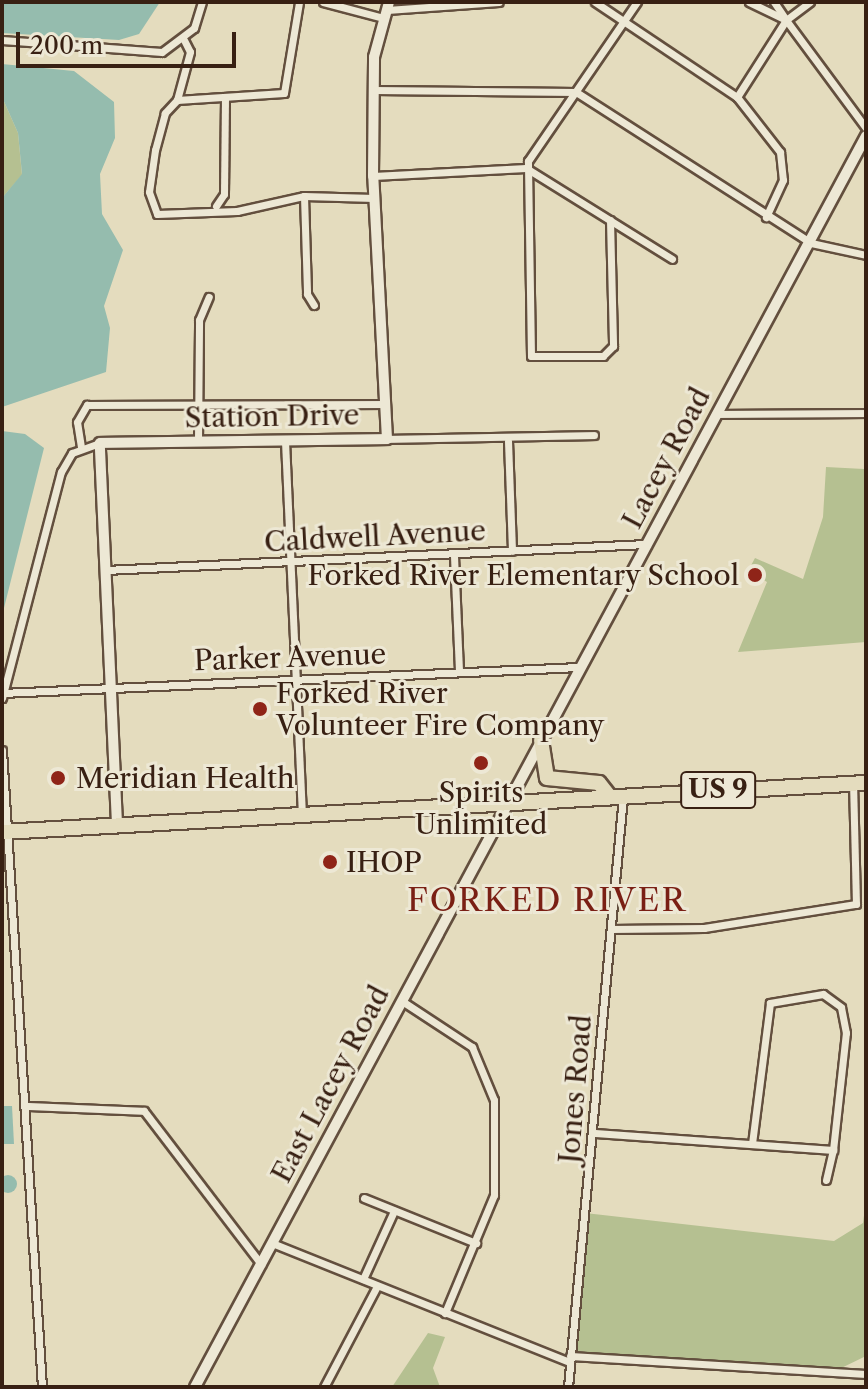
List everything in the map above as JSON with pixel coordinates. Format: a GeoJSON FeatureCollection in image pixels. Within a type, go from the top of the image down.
{"type":"FeatureCollection","features":[{"type":"Feature","properties":{"kind":"highway"},"geometry":{"type":"LineString","coordinates":[[541,740],[547,778],[599,783],[616,796]]}},
{"type":"Feature","properties":{"kind":"highway","name":"US 9"},"geometry":{"type":"LineString","coordinates":[[6,831],[859,783]]}},
{"type":"Feature","properties":{"kind":"street"},"geometry":{"type":"LineString","coordinates":[[2,40],[150,53],[184,40],[202,2]]}},
{"type":"Feature","properties":{"kind":"street"},"geometry":{"type":"LineString","coordinates":[[177,100],[284,93],[299,2]]}},
{"type":"Feature","properties":{"kind":"street"},"geometry":{"type":"LineString","coordinates":[[323,2],[386,10],[499,2]]}},
{"type":"Feature","properties":{"kind":"street"},"geometry":{"type":"LineString","coordinates":[[595,2],[737,97],[786,164],[766,217]]}},
{"type":"Feature","properties":{"kind":"street"},"geometry":{"type":"LineString","coordinates":[[610,220],[613,346],[603,356],[531,356],[526,168],[637,2]]}},
{"type":"Feature","properties":{"kind":"street"},"geometry":{"type":"LineString","coordinates":[[749,2],[786,20]]}},
{"type":"Feature","properties":{"kind":"street"},"geometry":{"type":"LineString","coordinates":[[774,2],[866,128]]}},
{"type":"Feature","properties":{"kind":"street"},"geometry":{"type":"LineString","coordinates":[[737,97],[786,20],[810,2]]}},
{"type":"Feature","properties":{"kind":"street","name":"Station Drive"},"geometry":{"type":"LineString","coordinates":[[100,443],[387,439],[373,176],[374,90],[386,10]]}},
{"type":"Feature","properties":{"kind":"street"},"geometry":{"type":"LineString","coordinates":[[184,40],[190,52],[177,100],[162,125],[149,203],[157,214],[216,206],[237,211],[304,196],[374,198]]}},
{"type":"Feature","properties":{"kind":"street"},"geometry":{"type":"LineString","coordinates":[[374,90],[576,92],[766,217],[811,243],[866,255]]}},
{"type":"Feature","properties":{"kind":"street"},"geometry":{"type":"LineString","coordinates":[[216,206],[224,194],[225,99]]}},
{"type":"Feature","properties":{"kind":"street","name":"Lacey Road"},"geometry":{"type":"LineString","coordinates":[[506,802],[811,243],[866,136]]}},
{"type":"Feature","properties":{"kind":"street"},"geometry":{"type":"LineString","coordinates":[[373,176],[526,168],[672,259]]}},
{"type":"Feature","properties":{"kind":"street"},"geometry":{"type":"LineString","coordinates":[[304,196],[307,294],[314,305]]}},
{"type":"Feature","properties":{"kind":"street"},"geometry":{"type":"LineString","coordinates":[[198,441],[199,320],[209,297]]}},
{"type":"Feature","properties":{"kind":"street"},"geometry":{"type":"LineString","coordinates":[[81,447],[77,422],[87,405],[385,404]]}},
{"type":"Feature","properties":{"kind":"street"},"geometry":{"type":"LineString","coordinates":[[717,414],[866,413]]}},
{"type":"Feature","properties":{"kind":"street"},"geometry":{"type":"LineString","coordinates":[[387,439],[508,441],[594,435]]}},
{"type":"Feature","properties":{"kind":"street"},"geometry":{"type":"LineString","coordinates":[[285,441],[302,815]]}},
{"type":"Feature","properties":{"kind":"street"},"geometry":{"type":"LineString","coordinates":[[508,441],[512,551]]}},
{"type":"Feature","properties":{"kind":"street"},"geometry":{"type":"LineString","coordinates":[[2,695],[61,472],[81,447],[100,443],[117,824]]}},
{"type":"Feature","properties":{"kind":"street","name":"Caldwell Avenue"},"geometry":{"type":"LineString","coordinates":[[105,570],[454,556],[647,544]]}},
{"type":"Feature","properties":{"kind":"street"},"geometry":{"type":"LineString","coordinates":[[454,556],[459,672]]}},
{"type":"Feature","properties":{"kind":"street","name":"Parker Avenue"},"geometry":{"type":"LineString","coordinates":[[2,695],[110,686],[580,667]]}},
{"type":"Feature","properties":{"kind":"street"},"geometry":{"type":"LineString","coordinates":[[2,750],[42,1387]]}},
{"type":"Feature","properties":{"kind":"street"},"geometry":{"type":"LineString","coordinates":[[611,929],[704,928],[856,904],[859,783]]}},
{"type":"Feature","properties":{"kind":"street","name":"Jones Road"},"geometry":{"type":"LineString","coordinates":[[568,1387],[595,1133],[611,929],[616,796]]}},
{"type":"Feature","properties":{"kind":"street","name":"East Lacey Road"},"geometry":{"type":"LineString","coordinates":[[195,1387],[506,802]]}},
{"type":"Feature","properties":{"kind":"street"},"geometry":{"type":"LineString","coordinates":[[752,1144],[770,1003],[823,994],[841,1007],[846,1033],[833,1150],[826,1180]]}},
{"type":"Feature","properties":{"kind":"street"},"geometry":{"type":"LineString","coordinates":[[402,1001],[472,1047],[494,1100],[497,1181],[476,1243],[445,1313]]}},
{"type":"Feature","properties":{"kind":"street"},"geometry":{"type":"LineString","coordinates":[[26,1106],[144,1111],[261,1264]]}},
{"type":"Feature","properties":{"kind":"street"},"geometry":{"type":"LineString","coordinates":[[595,1133],[833,1150]]}},
{"type":"Feature","properties":{"kind":"street"},"geometry":{"type":"LineString","coordinates":[[364,1198],[476,1243]]}},
{"type":"Feature","properties":{"kind":"street"},"geometry":{"type":"LineString","coordinates":[[363,1279],[394,1211]]}},
{"type":"Feature","properties":{"kind":"street"},"geometry":{"type":"LineString","coordinates":[[272,1243],[445,1313],[570,1359],[866,1374]]}},
{"type":"Feature","properties":{"kind":"street"},"geometry":{"type":"LineString","coordinates":[[324,1387],[377,1286]]}},
{"type":"Feature","properties":{"kind":"green space"},"geometry":{"type":"Polygon","coordinates":[[[2,97],[18,133],[22,175],[2,198],[2,97]]]}},
{"type":"Feature","properties":{"kind":"green space"},"geometry":{"type":"Polygon","coordinates":[[[866,427],[866,642],[738,652],[767,582],[748,571],[755,558],[803,579],[823,517],[826,467],[864,469],[866,427]]]}},
{"type":"Feature","properties":{"kind":"green space"},"geometry":{"type":"Polygon","coordinates":[[[866,1200],[866,1356],[831,1373],[569,1359],[585,1213],[834,1241],[863,1223],[866,1200]]]}},
{"type":"Feature","properties":{"kind":"green space"},"geometry":{"type":"Polygon","coordinates":[[[428,1333],[445,1337],[433,1368],[440,1387],[392,1387],[428,1333]]]}},
{"type":"Feature","properties":{"kind":"water"},"geometry":{"type":"Polygon","coordinates":[[[2,2],[160,2],[139,34],[119,40],[2,33],[2,2]]]}},
{"type":"Feature","properties":{"kind":"water"},"geometry":{"type":"Polygon","coordinates":[[[2,64],[74,71],[114,102],[115,138],[100,174],[102,214],[123,250],[104,306],[110,328],[106,372],[2,407],[2,198],[22,174],[18,133],[2,97],[2,64]]]}},
{"type":"Feature","properties":{"kind":"water"},"geometry":{"type":"Polygon","coordinates":[[[2,431],[25,434],[44,448],[2,616],[2,431]]]}},
{"type":"Feature","properties":{"kind":"water"},"geometry":{"type":"Polygon","coordinates":[[[2,1106],[12,1106],[14,1144],[2,1144],[2,1106]]]}},
{"type":"Feature","properties":{"kind":"water"},"geometry":{"type":"Polygon","coordinates":[[[4,1175],[12,1175],[17,1184],[15,1191],[4,1193],[-1,1188],[-1,1180],[4,1175]]]}},
{"type":"Feature","properties":{"kind":"place","name":"Forked River Elementary School"},"geometry":{"type":"Point","coordinates":[755,575]}},
{"type":"Feature","properties":{"kind":"place","name":"Forked River Volunteer Fire Company"},"geometry":{"type":"Point","coordinates":[260,709]}},
{"type":"Feature","properties":{"kind":"place","name":"Spirits Unlimited"},"geometry":{"type":"Point","coordinates":[481,763]}},
{"type":"Feature","properties":{"kind":"place","name":"Meridian Health"},"geometry":{"type":"Point","coordinates":[58,778]}},
{"type":"Feature","properties":{"kind":"place","name":"IHOP"},"geometry":{"type":"Point","coordinates":[330,862]}},
{"type":"Feature","properties":{"kind":"district","name":"FORKED RIVER"},"geometry":{"type":"Point","coordinates":[547,900]}}]}
